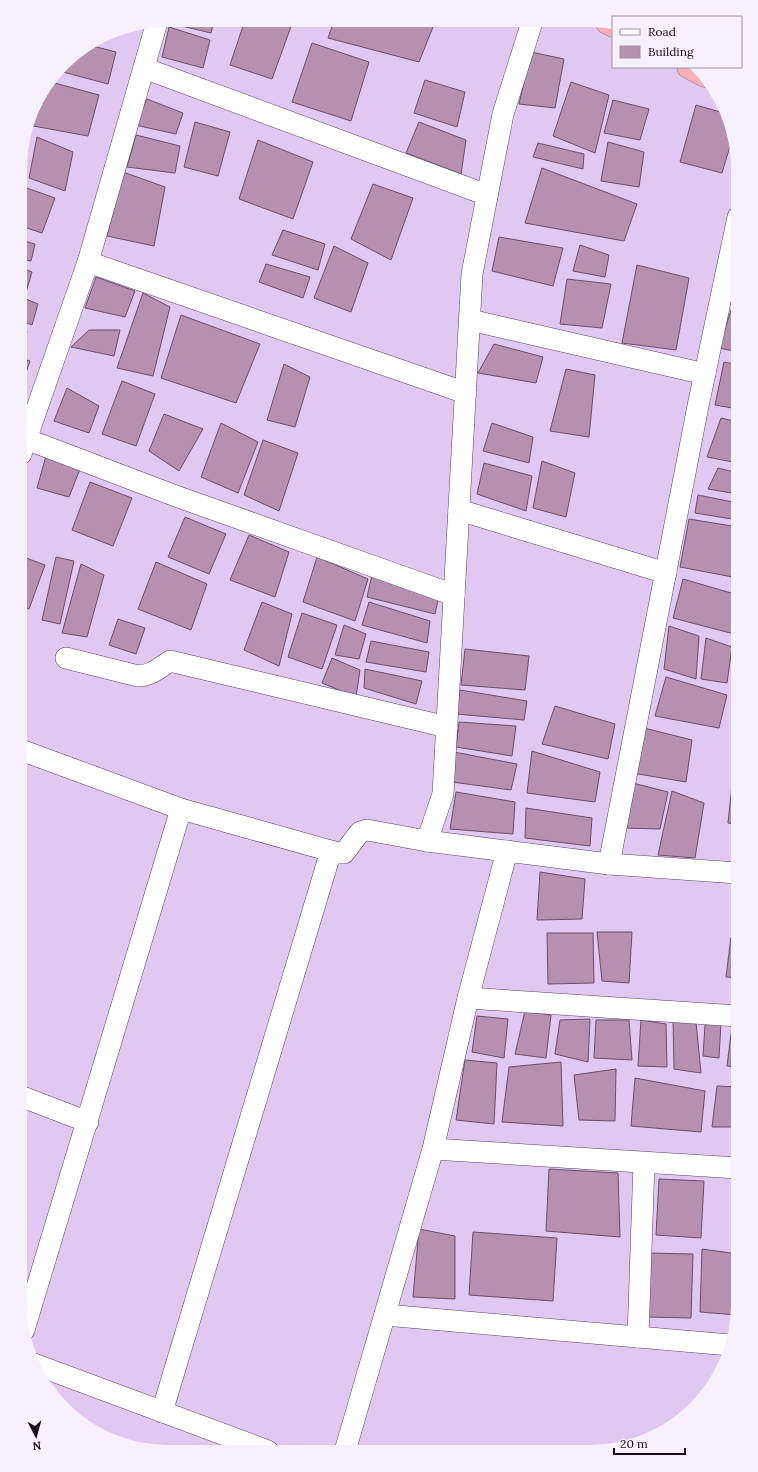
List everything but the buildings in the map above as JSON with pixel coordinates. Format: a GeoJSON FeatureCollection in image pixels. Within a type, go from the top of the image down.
{"type":"FeatureCollection","features":[{"type":"Feature","properties":{"kind":"street"},"geometry":{"type":"LineString","coordinates":[[27,435],[88,262],[155,27]]}},
{"type":"Feature","properties":{"kind":"street"},"geometry":{"type":"LineString","coordinates":[[427,841],[443,794],[472,274],[503,114],[530,27]]}},
{"type":"Feature","properties":{"kind":"street"},"geometry":{"type":"LineString","coordinates":[[144,68],[487,195]]}},
{"type":"Feature","properties":{"kind":"street"},"geometry":{"type":"LineString","coordinates":[[608,864],[731,250]]}},
{"type":"Feature","properties":{"kind":"street"},"geometry":{"type":"LineString","coordinates":[[88,262],[466,393]]}},
{"type":"Feature","properties":{"kind":"street"},"geometry":{"type":"LineString","coordinates":[[470,320],[705,374]]}},
{"type":"Feature","properties":{"kind":"street"},"geometry":{"type":"LineString","coordinates":[[27,447],[173,495],[454,596]]}},
{"type":"Feature","properties":{"kind":"street"},"geometry":{"type":"LineString","coordinates":[[459,510],[666,573]]}},
{"type":"Feature","properties":{"kind":"street"},"geometry":{"type":"LineString","coordinates":[[66,658],[138,676],[146,676],[155,672],[170,660],[447,727]]}},
{"type":"Feature","properties":{"kind":"street"},"geometry":{"type":"LineString","coordinates":[[27,752],[181,808],[331,851],[344,853],[360,832],[367,830],[427,841],[608,864],[731,873]]}},
{"type":"Feature","properties":{"kind":"street"},"geometry":{"type":"LineString","coordinates":[[28,1318],[88,1122],[181,808]]}},
{"type":"Feature","properties":{"kind":"street"},"geometry":{"type":"LineString","coordinates":[[162,1412],[331,851]]}},
{"type":"Feature","properties":{"kind":"street"},"geometry":{"type":"LineString","coordinates":[[347,1445],[433,1149],[468,998],[507,851]]}},
{"type":"Feature","properties":{"kind":"street"},"geometry":{"type":"LineString","coordinates":[[468,998],[731,1016]]}},
{"type":"Feature","properties":{"kind":"street"},"geometry":{"type":"LineString","coordinates":[[27,1099],[88,1122]]}},
{"type":"Feature","properties":{"kind":"street"},"geometry":{"type":"LineString","coordinates":[[433,1149],[731,1168]]}},
{"type":"Feature","properties":{"kind":"street"},"geometry":{"type":"LineString","coordinates":[[638,1337],[644,1163]]}},
{"type":"Feature","properties":{"kind":"street"},"geometry":{"type":"LineString","coordinates":[[385,1316],[725,1345]]}},
{"type":"Feature","properties":{"kind":"street"},"geometry":{"type":"LineString","coordinates":[[43,1367],[252,1445]]}}]}
